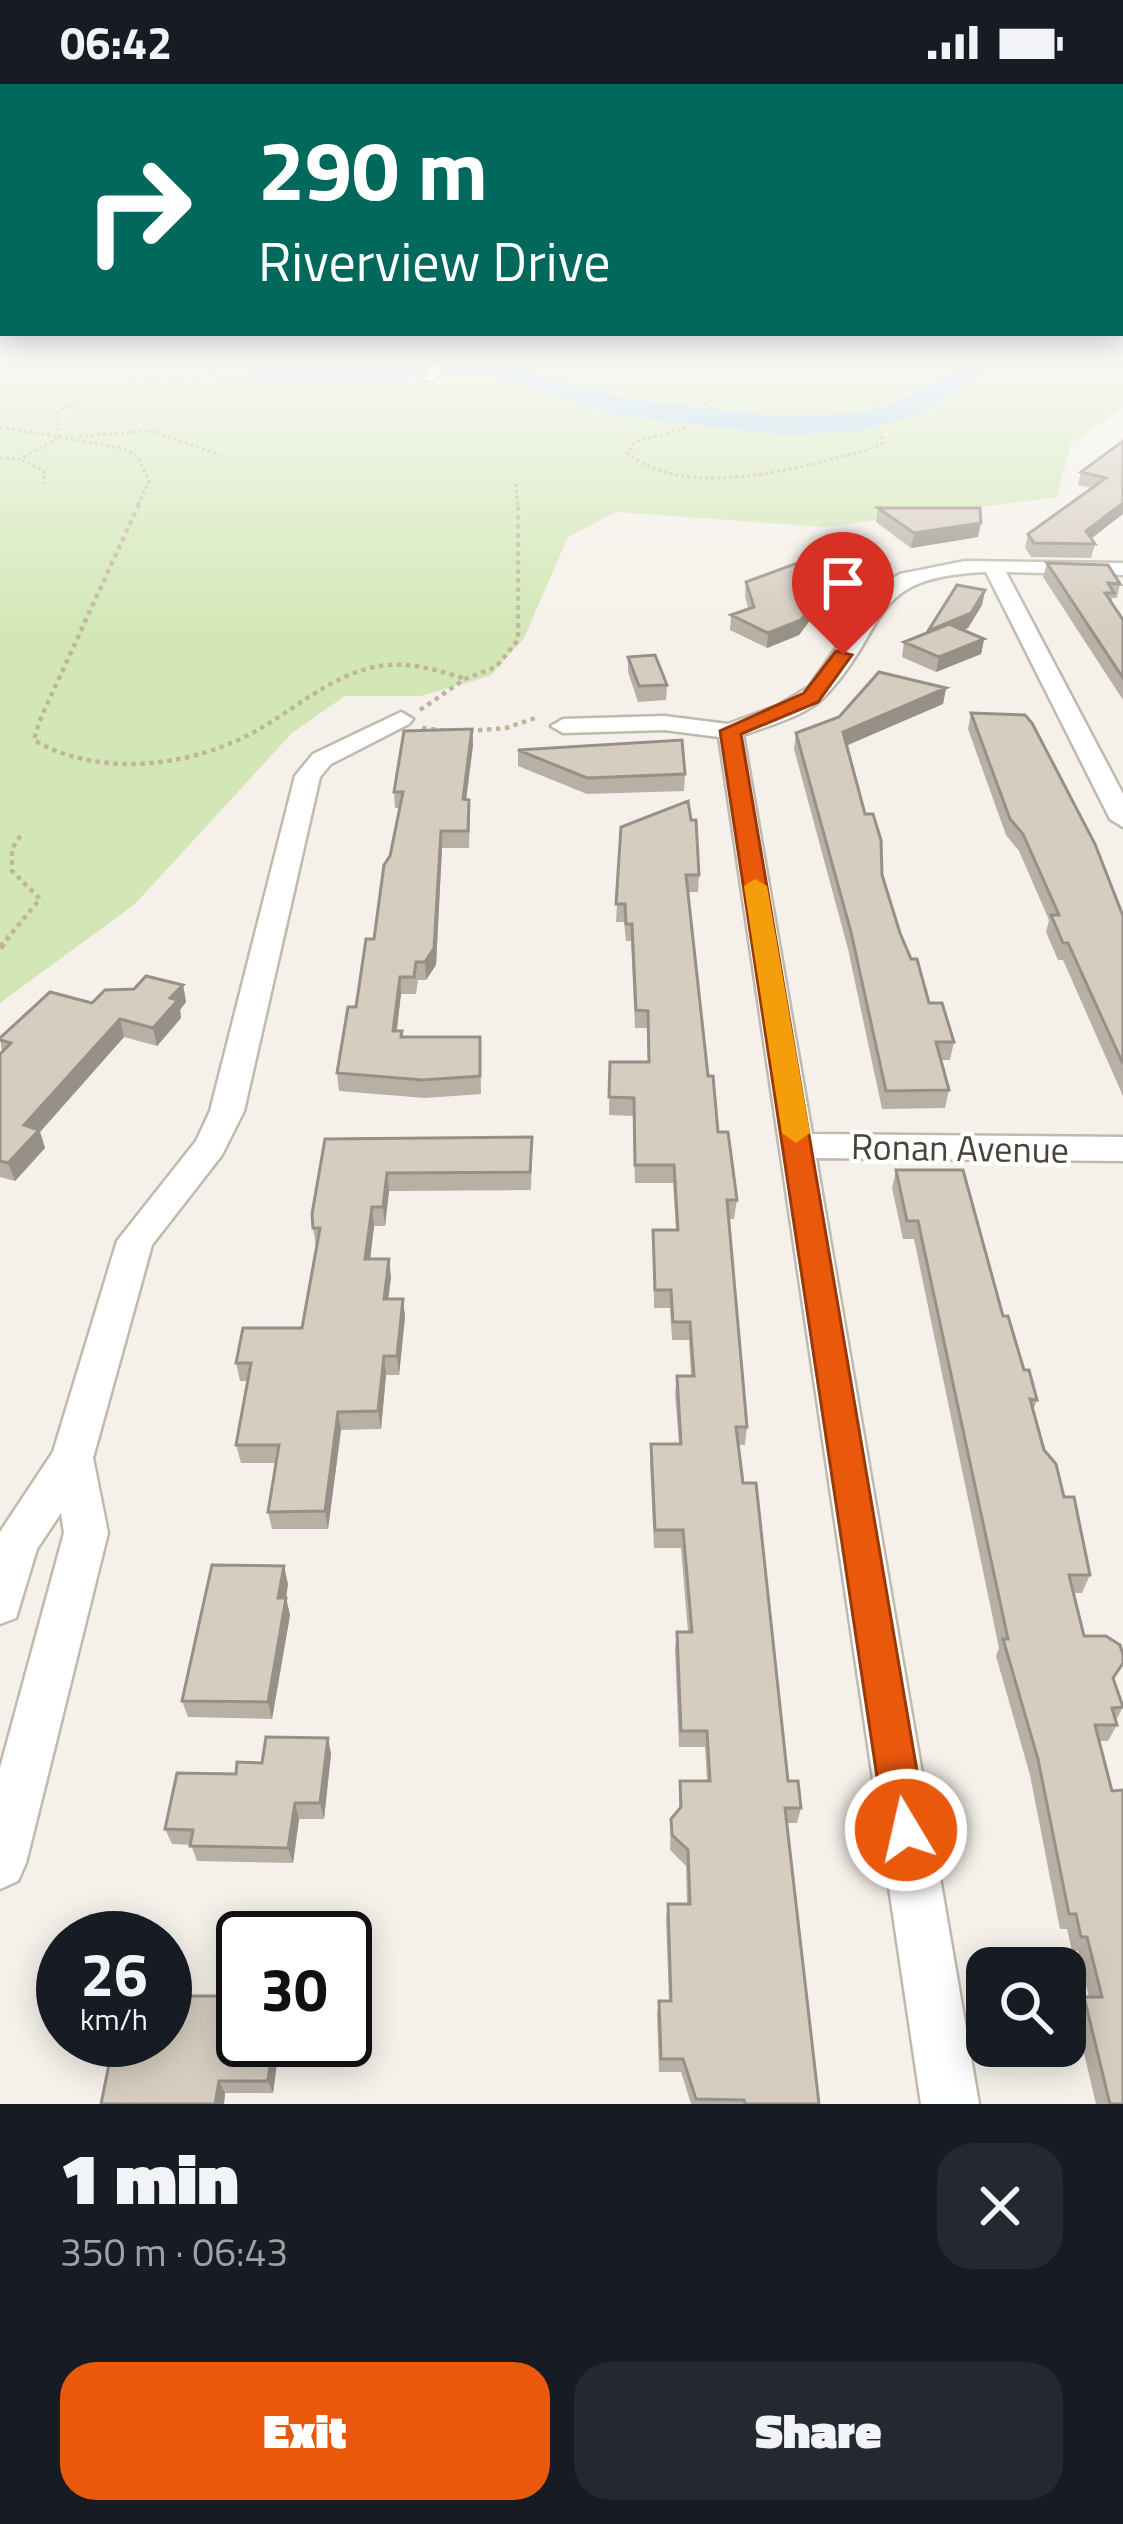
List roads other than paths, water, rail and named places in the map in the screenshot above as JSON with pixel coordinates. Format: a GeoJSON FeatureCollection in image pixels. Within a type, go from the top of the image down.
{"type":"FeatureCollection","features":[{"type":"Feature","properties":{"kind":"street"},"geometry":{"type":"LineString","coordinates":[[994,569],[1123,819]]}},
{"type":"Feature","properties":{"kind":"street"},"geometry":{"type":"LineString","coordinates":[[563,726],[664,723],[730,731],[817,692],[891,586],[928,573],[1123,569]]}},
{"type":"Feature","properties":{"kind":"street"},"geometry":{"type":"LineString","coordinates":[[0,1603],[17,1543],[72,1458],[136,1241],[210,1147],[227,1111],[308,776],[322,760],[401,719]]}},
{"type":"Feature","properties":{"kind":"street"},"geometry":{"type":"LineString","coordinates":[[730,731],[950,2104]]}},
{"type":"Feature","properties":{"kind":"street","name":"Ronan Avenue"},"geometry":{"type":"LineString","coordinates":[[798,1146],[1123,1149]]}},
{"type":"Feature","properties":{"kind":"street"},"geometry":{"type":"LineString","coordinates":[[0,1863],[86,1533],[72,1458]]}}]}
